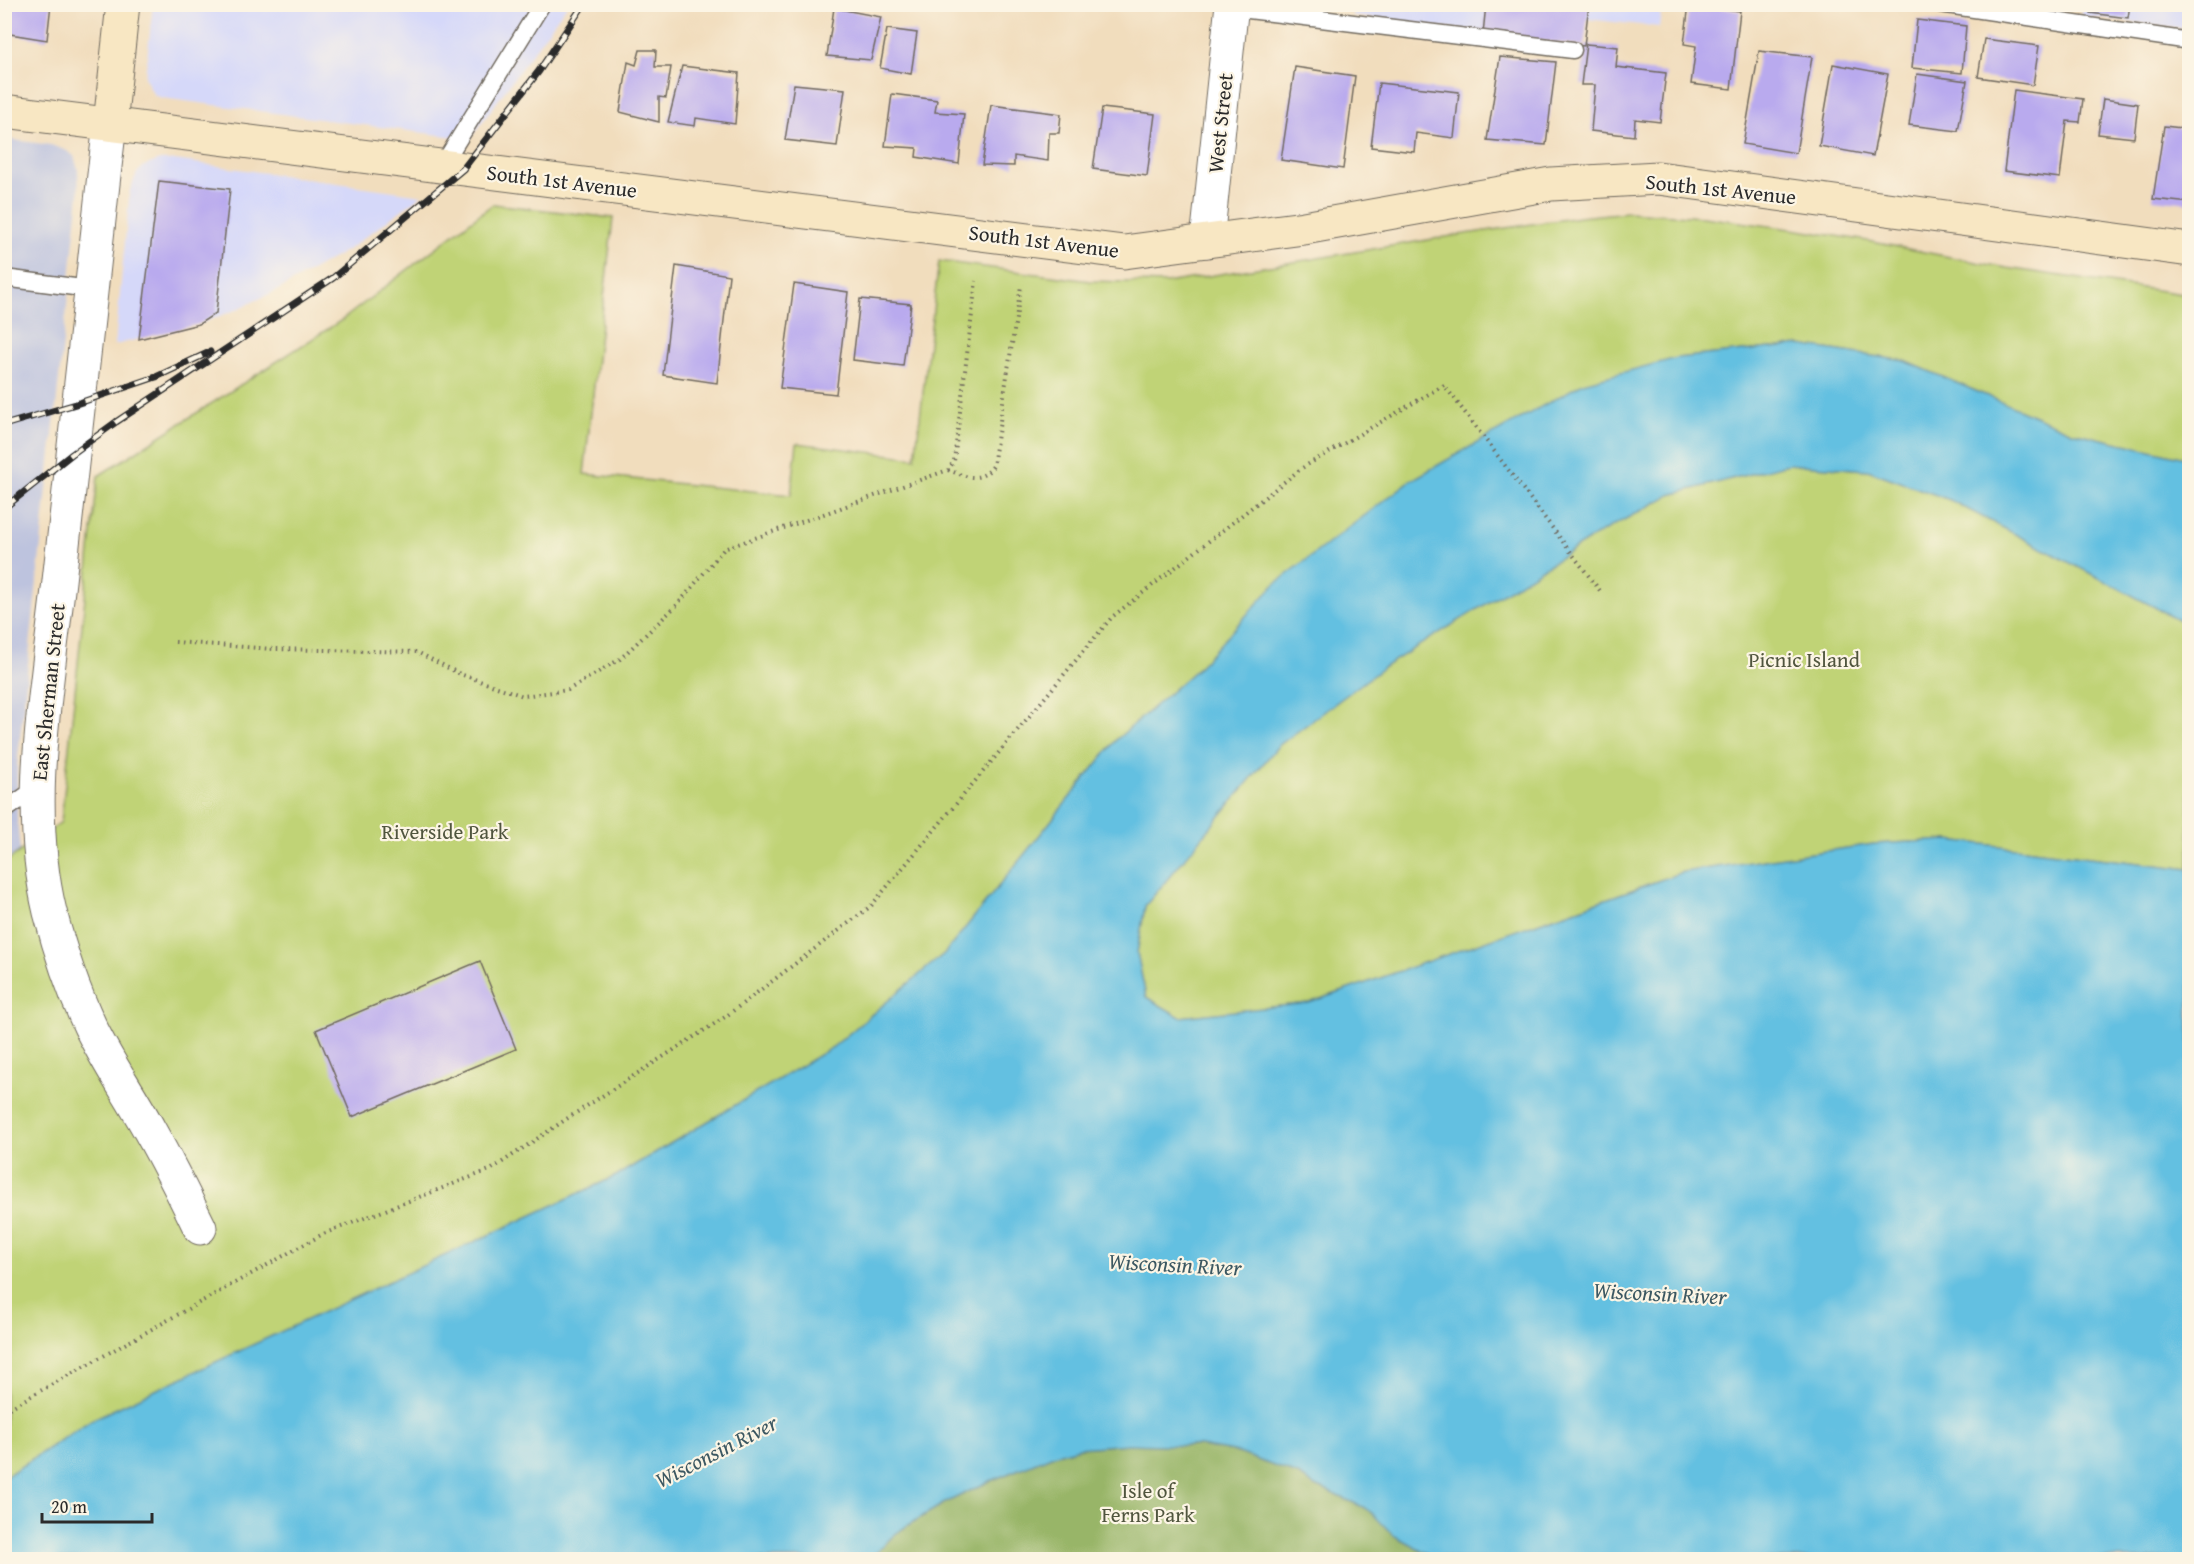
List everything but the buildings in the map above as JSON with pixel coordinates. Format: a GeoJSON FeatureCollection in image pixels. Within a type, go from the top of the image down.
{"type":"FeatureCollection","features":[{"type":"Feature","properties":{"kind":"street"},"geometry":{"type":"LineString","coordinates":[[110,124],[123,4]]}},
{"type":"Feature","properties":{"kind":"street","name":"West Street"},"geometry":{"type":"LineString","coordinates":[[1207,241],[1232,6]]}},
{"type":"Feature","properties":{"kind":"street","name":"South 1st Avenue"},"geometry":{"type":"LineString","coordinates":[[4,111],[1125,252],[1304,228],[1551,184],[1658,178],[2190,250]]}},
{"type":"Feature","properties":{"kind":"street","name":"East Sherman Street"},"geometry":{"type":"LineString","coordinates":[[110,124],[90,289],[38,787],[38,833],[43,877],[56,934],[70,979],[91,1028],[150,1130],[200,1228]]}},
{"type":"Feature","properties":{"kind":"lane"},"geometry":{"type":"LineString","coordinates":[[442,166],[542,4]]}},
{"type":"Feature","properties":{"kind":"lane"},"geometry":{"type":"LineString","coordinates":[[1940,4],[2190,41]]}},
{"type":"Feature","properties":{"kind":"lane"},"geometry":{"type":"LineString","coordinates":[[1232,6],[1573,50]]}},
{"type":"Feature","properties":{"kind":"lane"},"geometry":{"type":"LineString","coordinates":[[4,278],[90,289]]}},
{"type":"Feature","properties":{"kind":"lane"},"geometry":{"type":"LineString","coordinates":[[4,811],[38,787]]}},
{"type":"Feature","properties":{"kind":"path"},"geometry":{"type":"LineString","coordinates":[[175,642],[273,649],[417,652],[460,674],[523,696],[568,690],[620,659],[677,605],[724,549],[948,470],[954,461],[976,280]]}},
{"type":"Feature","properties":{"kind":"path"},"geometry":{"type":"LineString","coordinates":[[948,470],[963,476],[977,477],[987,475],[993,466],[1021,286]]}},
{"type":"Feature","properties":{"kind":"path"},"geometry":{"type":"LineString","coordinates":[[4,1411],[323,1234],[492,1169],[725,1017],[871,906],[1112,617],[1302,468],[1444,385],[1601,592]]}},
{"type":"Feature","properties":{"kind":"shaded area"},"geometry":{"type":"Polygon","coordinates":[[[1355,4],[1662,5],[1659,27],[1587,19],[1584,46],[1353,16],[1355,4]]]}},
{"type":"Feature","properties":{"kind":"shaded area"},"geometry":{"type":"Polygon","coordinates":[[[153,5],[567,5],[470,139],[162,98],[154,95],[145,78],[153,5]]]}},
{"type":"Feature","properties":{"kind":"shaded area"},"geometry":{"type":"Polygon","coordinates":[[[2083,5],[2189,5],[2189,29],[2081,16],[2083,5]]]}},
{"type":"Feature","properties":{"kind":"shaded area"},"geometry":{"type":"Polygon","coordinates":[[[5,139],[51,145],[74,156],[78,170],[79,194],[17,766],[17,819],[20,852],[5,863],[5,139]]]}},
{"type":"Feature","properties":{"kind":"shaded area"},"geometry":{"type":"Polygon","coordinates":[[[160,160],[174,160],[422,195],[349,249],[278,290],[199,324],[115,345],[130,190],[137,173],[144,166],[160,160]]]}},
{"type":"Feature","properties":{"kind":"green space","name":"Riverside Park"},"geometry":{"type":"Polygon","coordinates":[[[493,204],[613,218],[584,474],[791,495],[797,443],[915,458],[939,261],[1090,281],[1166,283],[1452,236],[1628,212],[1703,217],[1798,230],[2007,268],[2189,295],[2189,459],[2072,432],[1905,361],[1800,345],[1677,358],[1198,668],[1116,740],[946,952],[833,1047],[616,1176],[92,1420],[5,1477],[4,863],[61,822],[98,476],[342,320],[493,204]]]}},
{"type":"Feature","properties":{"kind":"green space","name":"Picnic Island"},"geometry":{"type":"Polygon","coordinates":[[[1788,464],[1868,470],[1950,500],[2189,625],[2189,869],[1949,840],[1874,844],[1683,872],[1309,1003],[1180,1017],[1146,997],[1137,953],[1145,906],[1278,746],[1384,667],[1603,531],[1670,495],[1788,464]]]}},
{"type":"Feature","properties":{"kind":"green space","name":"Isle of Ferns Park"},"geometry":{"type":"Polygon","coordinates":[[[1128,1444],[1200,1446],[1239,1453],[1298,1475],[1316,1486],[1363,1507],[1372,1512],[1393,1535],[1429,1554],[1459,1559],[869,1560],[894,1535],[908,1525],[943,1504],[990,1481],[1056,1454],[1079,1448],[1128,1444]]]}},
{"type":"Feature","properties":{"kind":"water","name":"Wisconsin River"},"geometry":{"type":"Polygon","coordinates":[[[1800,345],[1905,361],[2072,432],[2189,459],[2189,625],[1950,500],[1868,470],[1788,464],[1670,495],[1603,531],[1384,667],[1278,746],[1145,906],[1137,953],[1146,997],[1180,1017],[1309,1003],[1683,872],[1874,844],[1949,840],[2189,869],[2189,1559],[1459,1559],[1429,1554],[1393,1535],[1363,1507],[1316,1486],[1298,1475],[1239,1453],[1200,1446],[1128,1444],[1079,1448],[1056,1454],[990,1481],[943,1504],[908,1525],[869,1559],[5,1559],[5,1477],[91,1420],[616,1176],[833,1047],[946,952],[1116,740],[1198,668],[1276,583],[1410,481],[1583,383],[1677,358],[1800,345]]]}},
{"type":"Feature","properties":{"kind":"railway"},"geometry":{"type":"LineString","coordinates":[[4,508],[116,422],[333,278],[463,169],[539,71],[584,4]]}},
{"type":"Feature","properties":{"kind":"railway"},"geometry":{"type":"LineString","coordinates":[[4,425],[156,377],[210,352]]}}]}
